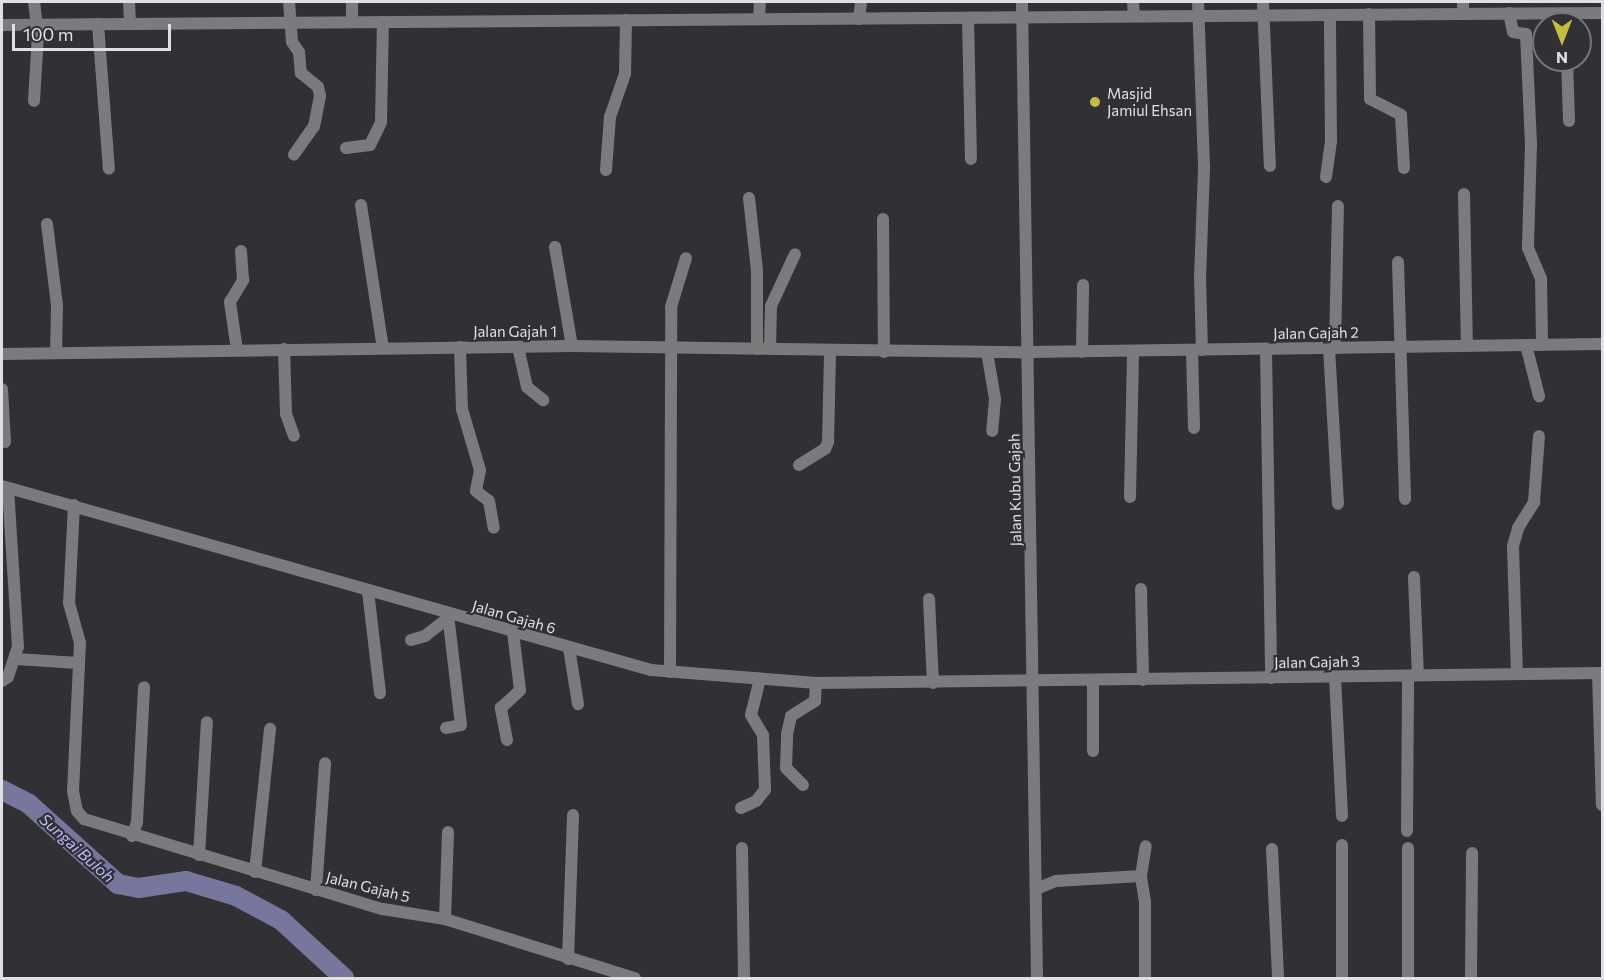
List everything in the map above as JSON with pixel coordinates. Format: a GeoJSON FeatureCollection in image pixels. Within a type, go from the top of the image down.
{"type":"FeatureCollection","features":[{"type":"Feature","properties":{"kind":"street"},"geometry":{"type":"LineString","coordinates":[[34,2],[36,25],[34,101]]}},
{"type":"Feature","properties":{"kind":"street"},"geometry":{"type":"LineString","coordinates":[[129,2],[130,24]]}},
{"type":"Feature","properties":{"kind":"street"},"geometry":{"type":"LineString","coordinates":[[289,2],[292,42],[299,52],[301,73],[318,87],[320,96],[314,126],[294,155]]}},
{"type":"Feature","properties":{"kind":"street"},"geometry":{"type":"LineString","coordinates":[[352,2],[352,22]]}},
{"type":"Feature","properties":{"kind":"street"},"geometry":{"type":"LineString","coordinates":[[759,19],[760,2]]}},
{"type":"Feature","properties":{"kind":"street"},"geometry":{"type":"LineString","coordinates":[[859,19],[861,2]]}},
{"type":"Feature","properties":{"kind":"street","name":"Jalan Kubu Gajah"},"geometry":{"type":"LineString","coordinates":[[1022,2],[1037,978]]}},
{"type":"Feature","properties":{"kind":"street"},"geometry":{"type":"LineString","coordinates":[[1133,2],[1134,16]]}},
{"type":"Feature","properties":{"kind":"street"},"geometry":{"type":"LineString","coordinates":[[1194,428],[1204,169],[1198,2]]}},
{"type":"Feature","properties":{"kind":"street"},"geometry":{"type":"LineString","coordinates":[[1263,2],[1270,166]]}},
{"type":"Feature","properties":{"kind":"street"},"geometry":{"type":"LineString","coordinates":[[1360,2],[1364,15],[1370,99],[1401,115],[1404,168]]}},
{"type":"Feature","properties":{"kind":"street"},"geometry":{"type":"LineString","coordinates":[[2,25],[1364,15],[1463,8],[1532,14]]}},
{"type":"Feature","properties":{"kind":"street"},"geometry":{"type":"LineString","coordinates":[[1504,10],[1513,32],[1526,34]]}},
{"type":"Feature","properties":{"kind":"street"},"geometry":{"type":"LineString","coordinates":[[1525,13],[1531,144],[1528,248],[1541,278],[1542,345]]}},
{"type":"Feature","properties":{"kind":"street"},"geometry":{"type":"LineString","coordinates":[[1326,177],[1331,141],[1330,15]]}},
{"type":"Feature","properties":{"kind":"street"},"geometry":{"type":"LineString","coordinates":[[968,18],[971,159]]}},
{"type":"Feature","properties":{"kind":"street"},"geometry":{"type":"LineString","coordinates":[[606,170],[610,117],[625,74],[626,20]]}},
{"type":"Feature","properties":{"kind":"street"},"geometry":{"type":"LineString","coordinates":[[346,148],[370,145],[381,122],[383,22]]}},
{"type":"Feature","properties":{"kind":"street"},"geometry":{"type":"LineString","coordinates":[[98,24],[109,168]]}},
{"type":"Feature","properties":{"kind":"street"},"geometry":{"type":"LineString","coordinates":[[1567,72],[1569,121]]}},
{"type":"Feature","properties":{"kind":"street"},"geometry":{"type":"LineString","coordinates":[[1464,194],[1467,346]]}},
{"type":"Feature","properties":{"kind":"street"},"geometry":{"type":"LineString","coordinates":[[749,198],[757,271],[757,349]]}},
{"type":"Feature","properties":{"kind":"street"},"geometry":{"type":"LineString","coordinates":[[361,206],[383,348]]}},
{"type":"Feature","properties":{"kind":"street"},"geometry":{"type":"LineString","coordinates":[[1338,206],[1332,348],[1338,504]]}},
{"type":"Feature","properties":{"kind":"street"},"geometry":{"type":"LineString","coordinates":[[883,219],[884,352]]}},
{"type":"Feature","properties":{"kind":"street"},"geometry":{"type":"LineString","coordinates":[[47,224],[57,306],[56,354]]}},
{"type":"Feature","properties":{"kind":"street"},"geometry":{"type":"LineString","coordinates":[[555,247],[572,346]]}},
{"type":"Feature","properties":{"kind":"street"},"geometry":{"type":"LineString","coordinates":[[237,350],[230,302],[243,280],[241,251]]}},
{"type":"Feature","properties":{"kind":"street"},"geometry":{"type":"LineString","coordinates":[[770,349],[771,306],[795,254]]}},
{"type":"Feature","properties":{"kind":"street"},"geometry":{"type":"LineString","coordinates":[[670,672],[671,298],[686,258]]}},
{"type":"Feature","properties":{"kind":"street"},"geometry":{"type":"LineString","coordinates":[[1398,262],[1405,500]]}},
{"type":"Feature","properties":{"kind":"street"},"geometry":{"type":"LineString","coordinates":[[1082,352],[1083,285]]}},
{"type":"Feature","properties":{"kind":"street","name":"Jalan Gajah 2"},"geometry":{"type":"LineString","coordinates":[[1029,352],[1602,344]]}},
{"type":"Feature","properties":{"kind":"street"},"geometry":{"type":"LineString","coordinates":[[1526,345],[1539,396]]}},
{"type":"Feature","properties":{"kind":"street","name":"Jalan Gajah 1"},"geometry":{"type":"LineString","coordinates":[[2,354],[572,346],[884,352],[1029,352]]}},
{"type":"Feature","properties":{"kind":"street"},"geometry":{"type":"LineString","coordinates":[[460,347],[462,409],[480,470],[476,491],[489,501],[494,528]]}},
{"type":"Feature","properties":{"kind":"street"},"geometry":{"type":"LineString","coordinates":[[518,347],[527,387],[543,400]]}},
{"type":"Feature","properties":{"kind":"street"},"geometry":{"type":"LineString","coordinates":[[284,349],[286,414],[294,436]]}},
{"type":"Feature","properties":{"kind":"street"},"geometry":{"type":"LineString","coordinates":[[1266,349],[1271,678]]}},
{"type":"Feature","properties":{"kind":"street"},"geometry":{"type":"LineString","coordinates":[[799,465],[825,449],[828,442],[830,351]]}},
{"type":"Feature","properties":{"kind":"street"},"geometry":{"type":"LineString","coordinates":[[1130,497],[1133,351]]}},
{"type":"Feature","properties":{"kind":"street"},"geometry":{"type":"LineString","coordinates":[[987,352],[995,399],[992,431]]}},
{"type":"Feature","properties":{"kind":"street"},"geometry":{"type":"LineString","coordinates":[[2,389],[5,442]]}},
{"type":"Feature","properties":{"kind":"street"},"geometry":{"type":"LineString","coordinates":[[1517,674],[1513,546],[1518,528],[1534,502],[1539,436]]}},
{"type":"Feature","properties":{"kind":"street"},"geometry":{"type":"LineString","coordinates":[[2,681],[8,677],[16,659],[5,487]]}},
{"type":"Feature","properties":{"kind":"street","name":"Jalan Gajah 6"},"geometry":{"type":"LineString","coordinates":[[5,487],[368,591],[448,617],[670,672],[816,683],[1032,681]]}},
{"type":"Feature","properties":{"kind":"street"},"geometry":{"type":"LineString","coordinates":[[16,659],[78,663],[80,643],[69,603],[74,505]]}},
{"type":"Feature","properties":{"kind":"street"},"geometry":{"type":"LineString","coordinates":[[1407,831],[1414,577]]}},
{"type":"Feature","properties":{"kind":"street"},"geometry":{"type":"LineString","coordinates":[[1141,589],[1143,680]]}},
{"type":"Feature","properties":{"kind":"street"},"geometry":{"type":"LineString","coordinates":[[368,591],[380,693]]}},
{"type":"Feature","properties":{"kind":"street"},"geometry":{"type":"LineString","coordinates":[[929,599],[933,683]]}},
{"type":"Feature","properties":{"kind":"street"},"geometry":{"type":"LineString","coordinates":[[411,640],[424,636],[448,617]]}},
{"type":"Feature","properties":{"kind":"street"},"geometry":{"type":"LineString","coordinates":[[446,728],[461,724],[448,617]]}},
{"type":"Feature","properties":{"kind":"street"},"geometry":{"type":"LineString","coordinates":[[507,740],[501,708],[520,690],[513,632]]}},
{"type":"Feature","properties":{"kind":"street"},"geometry":{"type":"LineString","coordinates":[[569,648],[578,704]]}},
{"type":"Feature","properties":{"kind":"street","name":"Jalan Gajah 5"},"geometry":{"type":"LineString","coordinates":[[78,663],[74,802],[76,811],[93,825],[383,909],[445,919],[635,978]]}},
{"type":"Feature","properties":{"kind":"street"},"geometry":{"type":"LineString","coordinates":[[1600,673],[1602,805]]}},
{"type":"Feature","properties":{"kind":"street","name":"Jalan Gajah 3"},"geometry":{"type":"LineString","coordinates":[[1032,681],[1600,673]]}},
{"type":"Feature","properties":{"kind":"street"},"geometry":{"type":"LineString","coordinates":[[1335,677],[1342,816]]}},
{"type":"Feature","properties":{"kind":"street"},"geometry":{"type":"LineString","coordinates":[[741,808],[756,801],[765,790],[763,735],[751,715],[760,680]]}},
{"type":"Feature","properties":{"kind":"street"},"geometry":{"type":"LineString","coordinates":[[1093,681],[1093,751]]}},
{"type":"Feature","properties":{"kind":"street"},"geometry":{"type":"LineString","coordinates":[[803,785],[786,768],[787,734],[790,716],[815,701],[816,683]]}},
{"type":"Feature","properties":{"kind":"street"},"geometry":{"type":"LineString","coordinates":[[132,836],[137,822],[144,687]]}},
{"type":"Feature","properties":{"kind":"street"},"geometry":{"type":"LineString","coordinates":[[199,855],[207,722]]}},
{"type":"Feature","properties":{"kind":"street"},"geometry":{"type":"LineString","coordinates":[[255,872],[270,729]]}},
{"type":"Feature","properties":{"kind":"street"},"geometry":{"type":"LineString","coordinates":[[316,890],[325,763]]}},
{"type":"Feature","properties":{"kind":"street"},"geometry":{"type":"LineString","coordinates":[[568,959],[573,815]]}},
{"type":"Feature","properties":{"kind":"street"},"geometry":{"type":"LineString","coordinates":[[445,919],[448,832]]}},
{"type":"Feature","properties":{"kind":"street"},"geometry":{"type":"LineString","coordinates":[[1342,845],[1342,978]]}},
{"type":"Feature","properties":{"kind":"street"},"geometry":{"type":"LineString","coordinates":[[1145,978],[1146,913],[1141,876],[1146,846]]}},
{"type":"Feature","properties":{"kind":"street"},"geometry":{"type":"LineString","coordinates":[[742,848],[744,978]]}},
{"type":"Feature","properties":{"kind":"street"},"geometry":{"type":"LineString","coordinates":[[1408,848],[1408,978]]}},
{"type":"Feature","properties":{"kind":"street"},"geometry":{"type":"LineString","coordinates":[[1272,849],[1278,978]]}},
{"type":"Feature","properties":{"kind":"street"},"geometry":{"type":"LineString","coordinates":[[1471,978],[1472,853]]}},
{"type":"Feature","properties":{"kind":"street"},"geometry":{"type":"LineString","coordinates":[[1036,890],[1056,881],[1141,876]]}},
{"type":"Feature","properties":{"kind":"waterway","name":"Sungai Buloh"},"geometry":{"type":"LineString","coordinates":[[2,790],[29,804],[118,884],[139,888],[186,881],[236,896],[281,920],[344,978]]}},
{"type":"Feature","properties":{"kind":"place","name":"Masjid Jamiul Ehsan"},"geometry":{"type":"Point","coordinates":[1095,102]}}]}
